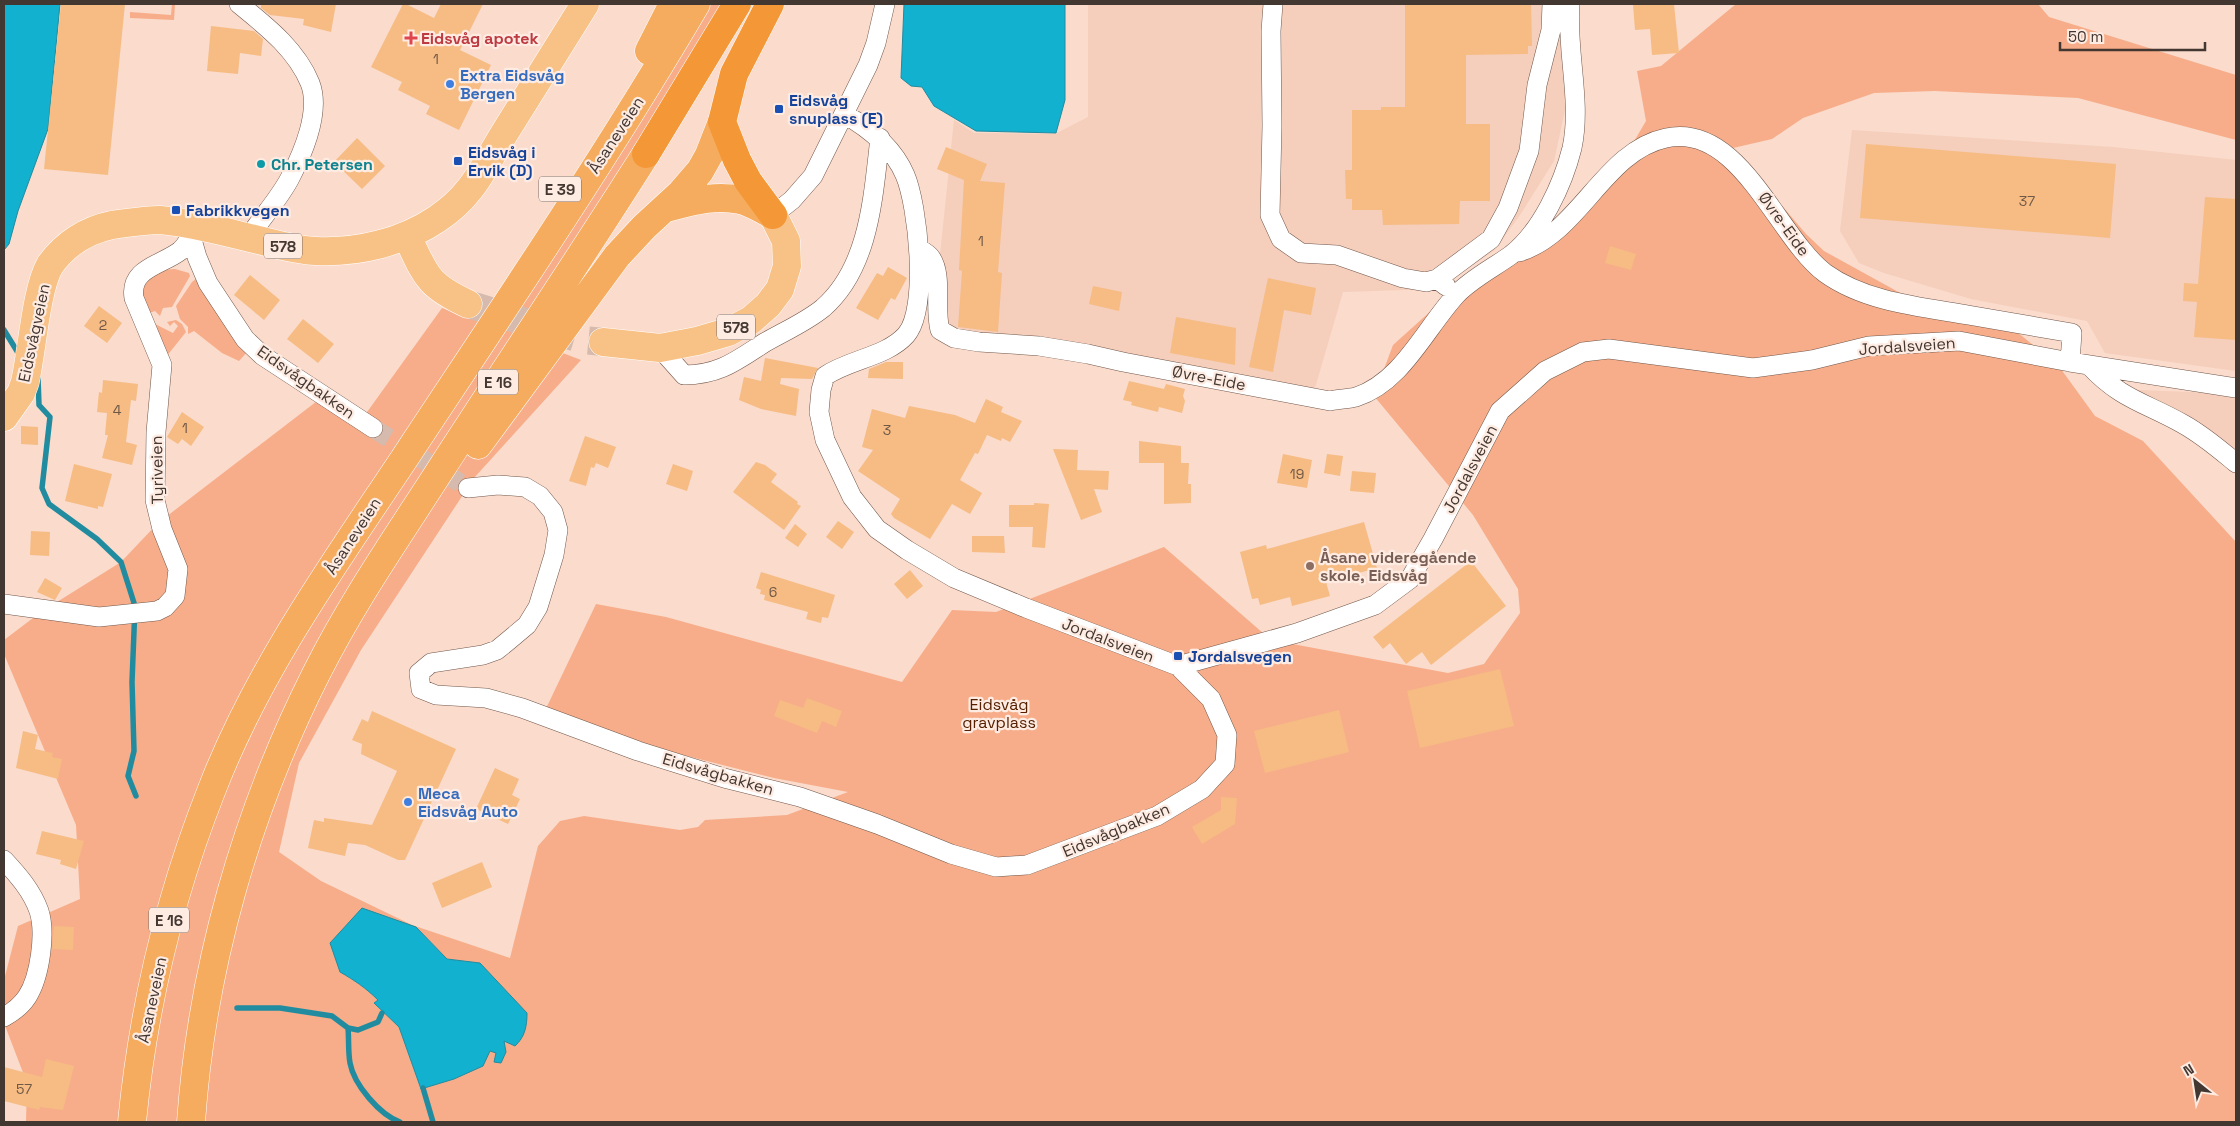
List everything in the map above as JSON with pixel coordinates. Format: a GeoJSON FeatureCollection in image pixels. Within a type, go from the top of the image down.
{"type":"FeatureCollection","features":[{"type":"Feature","properties":{"kind":"highway","name":"E 39"},"geometry":{"type":"LineString","coordinates":[[457,378],[467,334],[651,48],[673,4]]}},
{"type":"Feature","properties":{"kind":"highway","name":"Åsaneveien"},"geometry":{"type":"LineString","coordinates":[[132,1122],[154,982],[186,862],[212,788],[260,688],[296,625],[629,115],[696,4]]}},
{"type":"Feature","properties":{"kind":"highway","name":"E 16"},"geometry":{"type":"LineString","coordinates":[[191,1122],[201,1032],[209,985],[235,878],[258,807],[286,736],[315,676],[350,609],[646,154],[737,4]]}},
{"type":"Feature","properties":{"kind":"highway"},"geometry":{"type":"LineString","coordinates":[[350,609],[393,571],[473,452],[600,278],[630,241],[681,194],[700,171],[709,155],[722,122],[734,74],[770,4]]}},
{"type":"Feature","properties":{"kind":"highway"},"geometry":{"type":"LineString","coordinates":[[722,122],[737,160],[748,181],[773,215]]}},
{"type":"Feature","properties":{"kind":"highway"},"geometry":{"type":"LineString","coordinates":[[664,209],[706,199],[728,198],[742,200],[773,215]]}},
{"type":"Feature","properties":{"kind":"main road","name":"578"},"geometry":{"type":"LineString","coordinates":[[407,236],[436,220],[459,203],[475,184],[501,138],[585,4]]}},
{"type":"Feature","properties":{"kind":"main road","name":"578"},"geometry":{"type":"LineString","coordinates":[[603,342],[660,348],[697,341],[728,332],[752,320],[768,305],[780,289],[787,266],[786,241],[773,215]]}},
{"type":"Feature","properties":{"kind":"main road","name":"Eidsvågveien"},"geometry":{"type":"LineString","coordinates":[[4,418],[21,393],[28,366],[42,288],[50,266],[63,250],[80,236],[102,228],[128,222],[160,220],[315,251],[358,249],[407,236]]}},
{"type":"Feature","properties":{"kind":"main road"},"geometry":{"type":"LineString","coordinates":[[407,236],[429,280],[444,293],[468,304]]}},
{"type":"Feature","properties":{"kind":"street"},"geometry":{"type":"LineString","coordinates":[[239,4],[273,32],[296,59],[310,84],[313,108],[301,152],[290,178],[249,237]]}},
{"type":"Feature","properties":{"kind":"street"},"geometry":{"type":"LineString","coordinates":[[773,215],[792,200],[813,176],[876,43],[885,4]]}},
{"type":"Feature","properties":{"kind":"street"},"geometry":{"type":"LineString","coordinates":[[1273,4],[1271,31],[1272,126],[1270,215],[1281,239],[1301,253],[1337,254],[1403,278],[1426,282],[1437,279],[1492,239],[1508,208],[1529,151],[1537,85],[1551,30],[1552,4]]}},
{"type":"Feature","properties":{"kind":"street","name":"Øvre-Eide"},"geometry":{"type":"LineString","coordinates":[[919,248],[931,258],[936,275],[937,319],[940,330],[954,338],[979,342],[1039,346],[1088,354],[1330,401],[1356,397],[1378,386],[1398,368],[1456,295],[1474,280],[1513,254],[1530,236],[1550,206],[1572,146],[1574,107],[1570,4]]}},
{"type":"Feature","properties":{"kind":"street","name":"Jordalsveien"},"geometry":{"type":"LineString","coordinates":[[844,114],[865,126],[880,138],[905,175],[919,248],[918,306],[906,334],[890,348],[840,366],[825,376],[821,390],[819,412],[825,440],[852,497],[877,529],[954,578],[1026,608],[1178,666],[1297,633],[1375,605],[1410,579],[1434,539],[1500,411],[1545,371],[1583,352],[1610,349],[1753,368],[1812,360],[1868,346],[1959,341],[2070,362],[2236,388]]}},
{"type":"Feature","properties":{"kind":"street"},"geometry":{"type":"LineString","coordinates":[[660,348],[684,375],[703,375],[722,369],[822,308],[838,292],[862,246],[868,229],[880,138]]}},
{"type":"Feature","properties":{"kind":"street","name":"Øvre-Eide"},"geometry":{"type":"LineString","coordinates":[[1513,254],[1532,248],[1549,237],[1629,157],[1645,145],[1669,138],[1697,140],[1722,154],[1751,180],[1768,200],[1792,239],[1809,258],[1838,282],[1856,290],[1908,304],[2072,333],[2070,362]]}},
{"type":"Feature","properties":{"kind":"street","name":"Eidsvågbakken"},"geometry":{"type":"LineString","coordinates":[[194,226],[193,243],[208,283],[245,339],[263,356],[373,428]]}},
{"type":"Feature","properties":{"kind":"street","name":"Tyriveien"},"geometry":{"type":"LineString","coordinates":[[4,604],[99,617],[148,613],[165,607],[175,596],[178,569],[162,529],[155,500],[156,432],[162,365],[132,290],[141,272],[180,251],[189,240],[194,226]]}},
{"type":"Feature","properties":{"kind":"street"},"geometry":{"type":"LineString","coordinates":[[1437,279],[1456,295]]}},
{"type":"Feature","properties":{"kind":"street"},"geometry":{"type":"LineString","coordinates":[[2089,365],[2100,377],[2122,394],[2183,424],[2205,438],[2236,463]]}},
{"type":"Feature","properties":{"kind":"street","name":"Eidsvågbakken"},"geometry":{"type":"LineString","coordinates":[[468,488],[498,485],[516,486],[525,488],[540,496],[553,512],[558,530],[554,555],[538,607],[527,625],[498,650],[483,655],[430,663],[419,672],[421,689],[436,696],[486,698],[522,708],[638,750],[724,778],[800,798],[878,824],[951,854],[996,867],[1028,865],[1158,816],[1202,789],[1224,764],[1227,735],[1211,699],[1178,666]]}},
{"type":"Feature","properties":{"kind":"street"},"geometry":{"type":"LineString","coordinates":[[4,860],[30,890],[42,925],[39,961],[32,987],[20,1006],[4,1017]]}},
{"type":"Feature","properties":{"kind":"shaded area"},"geometry":{"type":"Polygon","coordinates":[[[1088,4],[1564,4],[1570,87],[1554,161],[1522,212],[1495,250],[1435,289],[1343,292],[1310,405],[933,323],[954,120],[974,133],[1055,134],[1088,117],[1088,4]]]}},
{"type":"Feature","properties":{"kind":"shaded area"},"geometry":{"type":"Polygon","coordinates":[[[1852,130],[2113,147],[2236,160],[2236,371],[2105,353],[2087,321],[1971,299],[1884,273],[1859,263],[1840,231],[1852,130]]]}},
{"type":"Feature","properties":{"kind":"shaded area"},"geometry":{"type":"Polygon","coordinates":[[[2115,389],[2236,394],[2236,455],[2115,389]]]}},
{"type":"Feature","properties":{"kind":"green space"},"geometry":{"type":"Polygon","coordinates":[[[172,4],[175,4],[174,20],[130,18],[130,12],[171,15],[172,4]]]}},
{"type":"Feature","properties":{"kind":"green space","name":"Eidsvåg gravplass"},"geometry":{"type":"Polygon","coordinates":[[[709,4],[722,4],[685,69],[513,334],[581,360],[474,478],[361,650],[299,763],[279,852],[321,881],[412,925],[510,958],[538,846],[560,821],[584,816],[680,830],[698,827],[705,820],[787,815],[848,792],[774,778],[541,719],[596,604],[666,617],[902,682],[952,610],[996,612],[1164,547],[1271,640],[1448,673],[1484,664],[1520,613],[1518,589],[1473,515],[1374,396],[1393,345],[1463,282],[1582,204],[1623,160],[1646,121],[1637,71],[1661,66],[1736,4],[2038,4],[2049,17],[2236,75],[2236,140],[2078,98],[1935,91],[1874,93],[1803,118],[1772,139],[1733,148],[1806,234],[1824,251],[1922,305],[2001,319],[2058,365],[2095,416],[2143,441],[2236,542],[2236,1122],[26,1122],[27,1083],[4,1023],[4,980],[18,926],[80,899],[76,825],[4,654],[4,640],[41,612],[121,562],[158,523],[321,398],[357,426],[442,308],[502,330],[709,4]],[[416,927],[340,972],[360,984],[378,1000],[374,1003],[399,1027],[421,1089],[454,1079],[490,1051],[496,1052],[501,1062],[480,963],[447,959],[416,927]]]}},
{"type":"Feature","properties":{"kind":"green space"},"geometry":{"type":"Polygon","coordinates":[[[175,269],[189,273],[190,276],[172,307],[163,308],[160,316],[155,311],[149,313],[141,289],[142,284],[161,270],[175,269]]]}},
{"type":"Feature","properties":{"kind":"green space"},"geometry":{"type":"Polygon","coordinates":[[[197,278],[249,350],[239,361],[222,353],[194,331],[188,334],[188,327],[180,319],[176,306],[192,282],[197,278]]]}},
{"type":"Feature","properties":{"kind":"green space"},"geometry":{"type":"Polygon","coordinates":[[[176,320],[182,324],[186,332],[166,357],[153,323],[173,333],[178,326],[174,322],[170,326],[167,322],[176,320]]]}},
{"type":"Feature","properties":{"kind":"water"},"geometry":{"type":"Polygon","coordinates":[[[4,4],[60,4],[48,129],[18,211],[9,244],[4,250],[4,4]]]}},
{"type":"Feature","properties":{"kind":"water"},"geometry":{"type":"Polygon","coordinates":[[[904,4],[1065,4],[1065,100],[1056,133],[976,131],[934,106],[922,87],[911,86],[901,78],[904,4]]]}},
{"type":"Feature","properties":{"kind":"water"},"geometry":{"type":"Polygon","coordinates":[[[362,908],[416,927],[447,959],[480,963],[527,1013],[525,1031],[518,1043],[515,1046],[504,1041],[506,1052],[501,1063],[494,1062],[496,1053],[490,1051],[483,1066],[454,1079],[421,1089],[399,1027],[374,1003],[378,1000],[360,984],[340,972],[330,943],[362,908]]]}},
{"type":"Feature","properties":{"kind":"building"},"geometry":{"type":"Polygon","coordinates":[[[61,4],[125,4],[108,175],[44,169],[61,4]]]}},
{"type":"Feature","properties":{"kind":"building"},"geometry":{"type":"Polygon","coordinates":[[[261,4],[336,4],[331,32],[303,25],[304,19],[270,15],[261,8],[261,4]]]}},
{"type":"Feature","properties":{"kind":"building"},"geometry":{"type":"Polygon","coordinates":[[[403,4],[434,18],[441,4],[483,4],[460,50],[491,65],[459,130],[426,114],[430,106],[398,90],[402,82],[371,67],[403,4]]]}},
{"type":"Feature","properties":{"kind":"building"},"geometry":{"type":"Polygon","coordinates":[[[1405,4],[1531,4],[1532,46],[1528,46],[1528,54],[1466,55],[1466,124],[1490,124],[1490,201],[1460,201],[1459,224],[1383,225],[1382,210],[1352,210],[1352,199],[1346,199],[1345,170],[1352,170],[1352,110],[1381,110],[1381,107],[1405,107],[1405,4]]]}},
{"type":"Feature","properties":{"kind":"building"},"geometry":{"type":"Polygon","coordinates":[[[1674,4],[1679,53],[1652,55],[1650,29],[1635,30],[1633,5],[1674,4]]]}},
{"type":"Feature","properties":{"kind":"building"},"geometry":{"type":"Polygon","coordinates":[[[211,26],[254,31],[263,39],[261,56],[240,53],[238,74],[207,71],[211,26]]]}},
{"type":"Feature","properties":{"kind":"building"},"geometry":{"type":"Polygon","coordinates":[[[357,138],[385,166],[362,189],[334,162],[357,138]]]}},
{"type":"Feature","properties":{"kind":"building"},"geometry":{"type":"Polygon","coordinates":[[[1866,144],[2116,164],[2110,238],[1860,218],[1866,144]]]}},
{"type":"Feature","properties":{"kind":"building"},"geometry":{"type":"Polygon","coordinates":[[[946,147],[987,164],[980,181],[1005,183],[998,272],[1002,273],[998,332],[958,327],[962,271],[959,270],[964,180],[937,169],[946,147]]]}},
{"type":"Feature","properties":{"kind":"building"},"geometry":{"type":"Polygon","coordinates":[[[2205,197],[2236,199],[2236,340],[2194,337],[2197,302],[2183,301],[2184,283],[2198,284],[2205,197]]]}},
{"type":"Feature","properties":{"kind":"building"},"geometry":{"type":"Polygon","coordinates":[[[1610,246],[1636,254],[1631,270],[1605,263],[1610,246]]]}},
{"type":"Feature","properties":{"kind":"building"},"geometry":{"type":"Polygon","coordinates":[[[888,267],[907,278],[895,300],[891,298],[878,320],[856,308],[877,273],[883,276],[888,267]]]}},
{"type":"Feature","properties":{"kind":"building"},"geometry":{"type":"Polygon","coordinates":[[[250,275],[280,300],[264,320],[234,295],[250,275]]]}},
{"type":"Feature","properties":{"kind":"building"},"geometry":{"type":"Polygon","coordinates":[[[1268,278],[1316,288],[1311,315],[1284,310],[1273,372],[1249,367],[1268,278]]]}},
{"type":"Feature","properties":{"kind":"building"},"geometry":{"type":"Polygon","coordinates":[[[1093,286],[1122,292],[1119,311],[1089,304],[1093,286]]]}},
{"type":"Feature","properties":{"kind":"building"},"geometry":{"type":"Polygon","coordinates":[[[99,306],[122,323],[107,343],[84,326],[99,306]]]}},
{"type":"Feature","properties":{"kind":"building"},"geometry":{"type":"Polygon","coordinates":[[[1176,317],[1236,328],[1235,365],[1170,353],[1176,317]]]}},
{"type":"Feature","properties":{"kind":"building"},"geometry":{"type":"Polygon","coordinates":[[[303,319],[334,344],[318,363],[287,339],[303,319]]]}},
{"type":"Feature","properties":{"kind":"building"},"geometry":{"type":"Polygon","coordinates":[[[765,358],[818,368],[812,379],[781,378],[780,384],[799,389],[796,416],[761,409],[739,400],[744,377],[761,381],[765,358]]]}},
{"type":"Feature","properties":{"kind":"building"},"geometry":{"type":"Polygon","coordinates":[[[886,362],[903,362],[903,379],[868,378],[869,369],[886,362]]]}},
{"type":"Feature","properties":{"kind":"building"},"geometry":{"type":"Polygon","coordinates":[[[103,380],[138,384],[136,401],[131,400],[126,442],[137,445],[132,465],[102,458],[108,435],[105,435],[107,413],[97,412],[99,392],[102,393],[103,380]]]}},
{"type":"Feature","properties":{"kind":"building"},"geometry":{"type":"Polygon","coordinates":[[[1129,381],[1164,389],[1166,384],[1185,389],[1182,413],[1159,407],[1158,412],[1131,405],[1132,402],[1123,400],[1129,381]]]}},
{"type":"Feature","properties":{"kind":"building"},"geometry":{"type":"Polygon","coordinates":[[[986,399],[1003,407],[1001,412],[1022,421],[1010,442],[1002,438],[1001,441],[987,435],[978,454],[975,453],[960,480],[982,493],[970,514],[952,504],[930,539],[894,518],[891,514],[900,499],[858,471],[873,450],[862,447],[872,409],[905,418],[909,406],[955,415],[975,423],[986,399]]]}},
{"type":"Feature","properties":{"kind":"building"},"geometry":{"type":"Polygon","coordinates":[[[182,412],[204,427],[191,446],[182,439],[178,444],[167,437],[182,412]]]}},
{"type":"Feature","properties":{"kind":"building"},"geometry":{"type":"Polygon","coordinates":[[[21,426],[38,427],[38,445],[21,444],[21,426]]]}},
{"type":"Feature","properties":{"kind":"building"},"geometry":{"type":"Polygon","coordinates":[[[585,436],[616,447],[608,468],[596,463],[594,468],[591,467],[586,486],[569,481],[585,436]]]}},
{"type":"Feature","properties":{"kind":"building"},"geometry":{"type":"Polygon","coordinates":[[[1139,441],[1181,446],[1181,463],[1189,463],[1188,484],[1191,484],[1191,503],[1164,504],[1164,463],[1139,463],[1139,441]]]}},
{"type":"Feature","properties":{"kind":"building"},"geometry":{"type":"Polygon","coordinates":[[[1053,449],[1078,450],[1077,470],[1109,471],[1108,490],[1094,489],[1102,512],[1081,520],[1053,449]]]}},
{"type":"Feature","properties":{"kind":"building"},"geometry":{"type":"Polygon","coordinates":[[[1283,454],[1312,460],[1307,488],[1277,483],[1283,454]]]}},
{"type":"Feature","properties":{"kind":"building"},"geometry":{"type":"Polygon","coordinates":[[[1327,454],[1343,456],[1340,476],[1324,473],[1327,454]]]}},
{"type":"Feature","properties":{"kind":"building"},"geometry":{"type":"Polygon","coordinates":[[[756,462],[765,465],[777,474],[771,482],[801,506],[784,530],[733,492],[756,462]]]}},
{"type":"Feature","properties":{"kind":"building"},"geometry":{"type":"Polygon","coordinates":[[[74,464],[112,474],[103,507],[98,506],[98,509],[65,501],[74,464]]]}},
{"type":"Feature","properties":{"kind":"building"},"geometry":{"type":"Polygon","coordinates":[[[673,464],[693,471],[687,491],[666,484],[673,464]]]}},
{"type":"Feature","properties":{"kind":"building"},"geometry":{"type":"Polygon","coordinates":[[[1352,471],[1376,473],[1374,493],[1350,491],[1352,471]]]}},
{"type":"Feature","properties":{"kind":"building"},"geometry":{"type":"Polygon","coordinates":[[[1034,503],[1049,504],[1045,548],[1032,547],[1033,527],[1009,527],[1009,505],[1034,505],[1034,503]]]}},
{"type":"Feature","properties":{"kind":"building"},"geometry":{"type":"Polygon","coordinates":[[[838,521],[854,532],[842,549],[826,537],[838,521]]]}},
{"type":"Feature","properties":{"kind":"building"},"geometry":{"type":"Polygon","coordinates":[[[1364,522],[1377,568],[1326,582],[1330,596],[1292,606],[1290,597],[1260,605],[1258,598],[1252,599],[1240,552],[1266,545],[1267,549],[1364,522]]]}},
{"type":"Feature","properties":{"kind":"building"},"geometry":{"type":"Polygon","coordinates":[[[795,524],[807,534],[798,547],[785,538],[795,524]]]}},
{"type":"Feature","properties":{"kind":"building"},"geometry":{"type":"Polygon","coordinates":[[[31,531],[50,532],[49,556],[30,555],[31,531]]]}},
{"type":"Feature","properties":{"kind":"building"},"geometry":{"type":"Polygon","coordinates":[[[972,536],[1004,536],[1005,553],[972,552],[972,536]]]}},
{"type":"Feature","properties":{"kind":"building"},"geometry":{"type":"Polygon","coordinates":[[[1471,561],[1506,606],[1431,665],[1422,652],[1406,664],[1390,643],[1383,649],[1373,637],[1471,561]]]}},
{"type":"Feature","properties":{"kind":"building"},"geometry":{"type":"Polygon","coordinates":[[[910,570],[923,586],[907,599],[894,584],[910,570]]]}},
{"type":"Feature","properties":{"kind":"building"},"geometry":{"type":"Polygon","coordinates":[[[761,572],[835,595],[828,618],[822,617],[821,623],[806,619],[808,612],[764,600],[765,595],[760,594],[761,590],[756,588],[761,572]]]}},
{"type":"Feature","properties":{"kind":"building"},"geometry":{"type":"Polygon","coordinates":[[[45,578],[62,588],[55,600],[37,592],[45,578]]]}},
{"type":"Feature","properties":{"kind":"building"},"geometry":{"type":"Polygon","coordinates":[[[1500,669],[1514,726],[1420,748],[1407,691],[1500,669]]]}},
{"type":"Feature","properties":{"kind":"building"},"geometry":{"type":"Polygon","coordinates":[[[807,698],[842,711],[836,727],[822,721],[817,733],[774,716],[780,700],[803,708],[807,698]]]}},
{"type":"Feature","properties":{"kind":"building"},"geometry":{"type":"Polygon","coordinates":[[[1339,710],[1349,752],[1265,773],[1254,731],[1339,710]]]}},
{"type":"Feature","properties":{"kind":"building"},"geometry":{"type":"Polygon","coordinates":[[[372,711],[456,749],[405,860],[398,860],[365,845],[348,843],[345,856],[308,848],[314,820],[324,822],[324,818],[372,825],[397,771],[361,754],[362,744],[352,740],[362,719],[368,722],[372,711]]]}},
{"type":"Feature","properties":{"kind":"building"},"geometry":{"type":"Polygon","coordinates":[[[23,731],[38,735],[35,749],[53,753],[52,757],[62,759],[58,779],[16,768],[23,731]]]}},
{"type":"Feature","properties":{"kind":"building"},"geometry":{"type":"Polygon","coordinates":[[[495,768],[519,779],[512,795],[520,799],[508,824],[476,809],[495,768]]]}},
{"type":"Feature","properties":{"kind":"building"},"geometry":{"type":"Polygon","coordinates":[[[1221,797],[1237,798],[1235,824],[1202,844],[1192,827],[1221,810],[1221,797]]]}},
{"type":"Feature","properties":{"kind":"building"},"geometry":{"type":"Polygon","coordinates":[[[42,831],[84,841],[76,869],[60,864],[61,860],[36,854],[42,831]]]}},
{"type":"Feature","properties":{"kind":"building"},"geometry":{"type":"Polygon","coordinates":[[[482,862],[492,887],[442,908],[432,883],[482,862]]]}},
{"type":"Feature","properties":{"kind":"building"},"geometry":{"type":"Polygon","coordinates":[[[54,926],[74,927],[73,950],[52,949],[54,926]]]}},
{"type":"Feature","properties":{"kind":"building"},"geometry":{"type":"Polygon","coordinates":[[[46,1059],[74,1066],[63,1110],[40,1107],[39,1110],[4,1101],[4,1067],[42,1077],[46,1059]]]}},
{"type":"Feature","properties":{"kind":"waterway"},"geometry":{"type":"LineString","coordinates":[[4,330],[20,356]]}},
{"type":"Feature","properties":{"kind":"waterway"},"geometry":{"type":"LineString","coordinates":[[38,378],[39,405],[50,417],[42,488],[49,504],[97,539],[121,562],[135,606],[132,682],[134,751],[128,776],[136,796]]}},
{"type":"Feature","properties":{"kind":"waterway"},"geometry":{"type":"LineString","coordinates":[[237,1008],[280,1008],[332,1016],[348,1028],[358,1030],[378,1022],[382,1013]]}},
{"type":"Feature","properties":{"kind":"waterway"},"geometry":{"type":"LineString","coordinates":[[348,1028],[352,1072],[362,1089],[376,1106],[400,1122]]}},
{"type":"Feature","properties":{"kind":"waterway"},"geometry":{"type":"LineString","coordinates":[[423,1088],[433,1122]]}},
{"type":"Feature","properties":{"kind":"tunnel"},"geometry":{"type":"LineString","coordinates":[[468,304],[583,340],[603,342]]}},
{"type":"Feature","properties":{"kind":"tunnel"},"geometry":{"type":"LineString","coordinates":[[373,428],[468,488]]}},
{"type":"Feature","properties":{"kind":"place","name":"Eidsvåg apotek"},"geometry":{"type":"Point","coordinates":[411,38]}},
{"type":"Feature","properties":{"kind":"place","name":"Extra Eidsvåg Bergen"},"geometry":{"type":"Point","coordinates":[450,84]}},
{"type":"Feature","properties":{"kind":"place","name":"Eidsvåg snuplass (E)"},"geometry":{"type":"Point","coordinates":[779,109]}},
{"type":"Feature","properties":{"kind":"place","name":"Eidsvåg i Ervik (D)"},"geometry":{"type":"Point","coordinates":[458,161]}},
{"type":"Feature","properties":{"kind":"place","name":"Chr. Petersen"},"geometry":{"type":"Point","coordinates":[261,164]}},
{"type":"Feature","properties":{"kind":"place","name":"Fabrikkvegen"},"geometry":{"type":"Point","coordinates":[176,210]}},
{"type":"Feature","properties":{"kind":"place","name":"Åsane videregående skole, Eidsvåg"},"geometry":{"type":"Point","coordinates":[1310,566]}},
{"type":"Feature","properties":{"kind":"place","name":"Jordalsvegen"},"geometry":{"type":"Point","coordinates":[1178,656]}},
{"type":"Feature","properties":{"kind":"place","name":"Meca Eidsvåg Auto"},"geometry":{"type":"Point","coordinates":[408,802]}}]}
